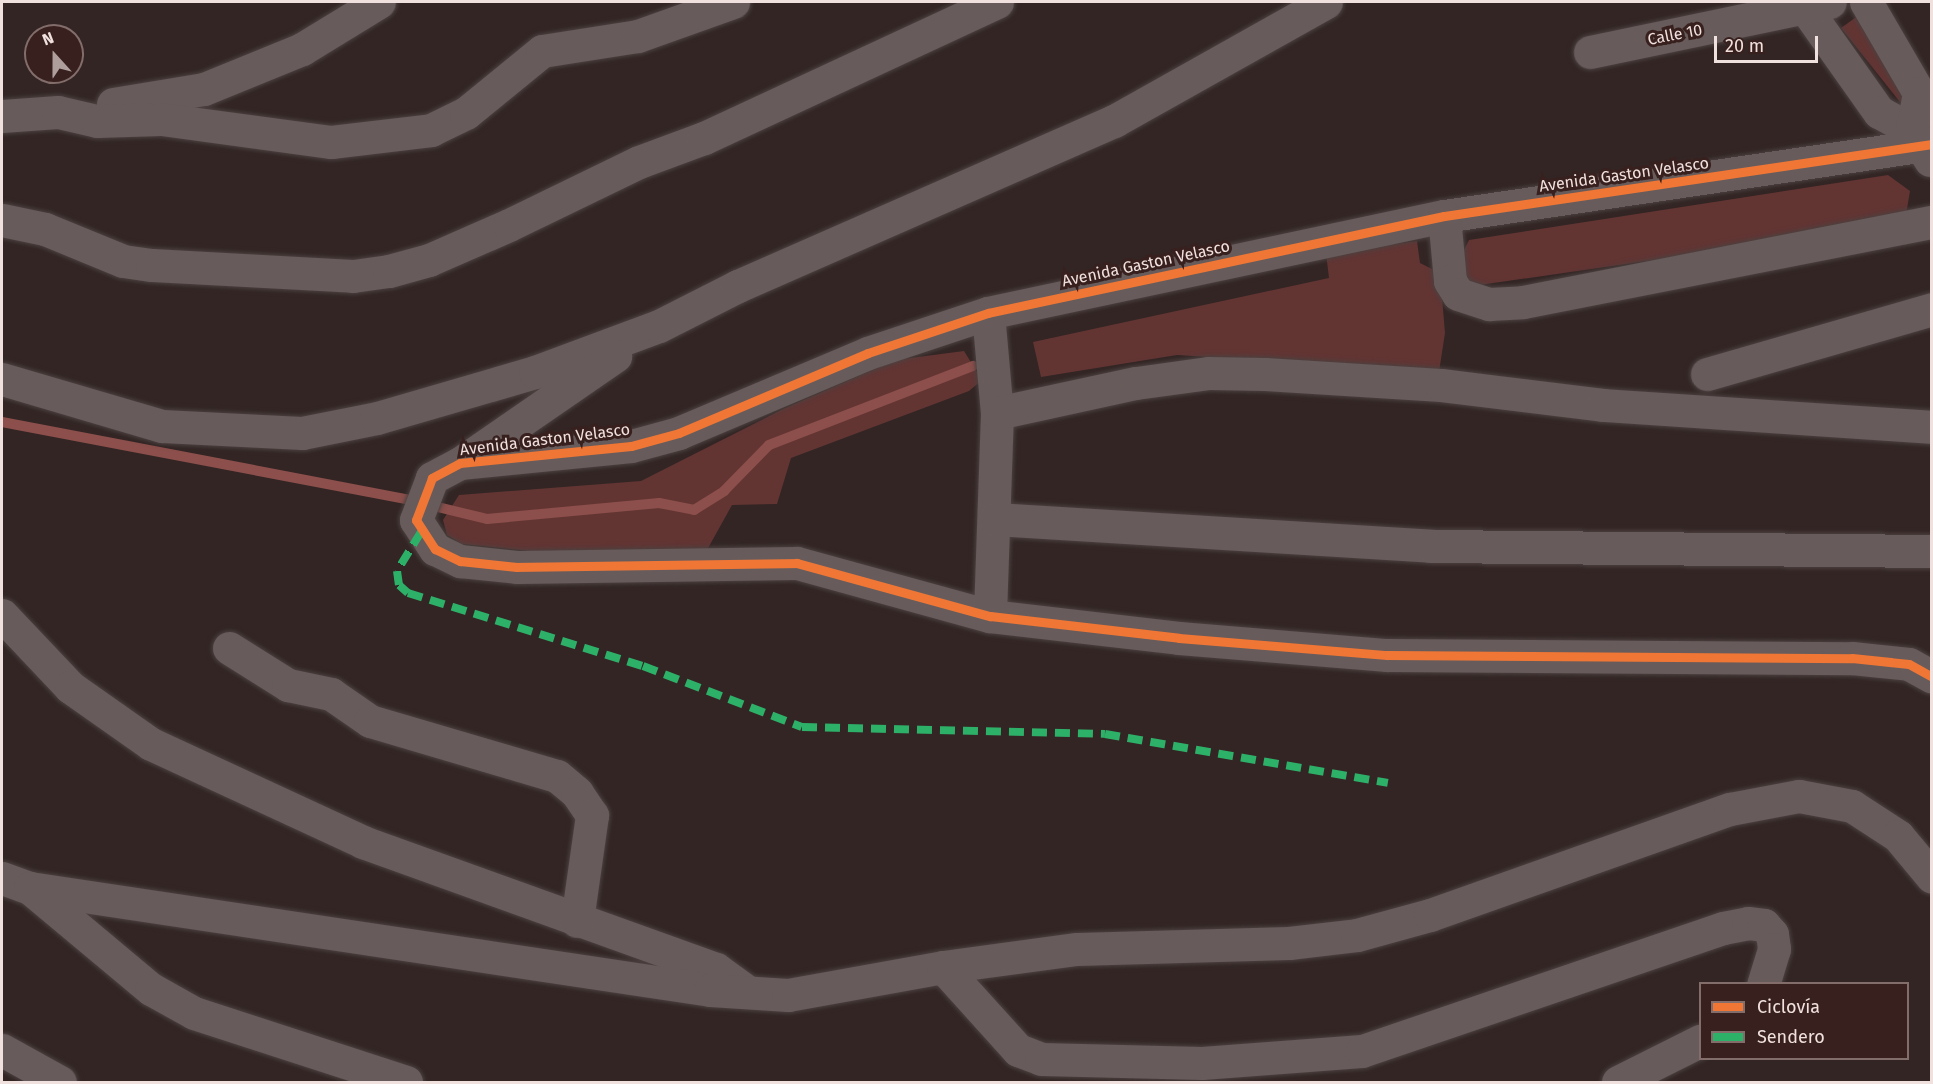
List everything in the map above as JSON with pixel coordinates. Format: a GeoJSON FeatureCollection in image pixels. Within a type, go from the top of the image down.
{"type":"FeatureCollection","features":[{"type":"Feature","properties":{"kind":"street"},"geometry":{"type":"LineString","coordinates":[[2,116],[58,112],[204,89],[303,49],[379,2]]}},
{"type":"Feature","properties":{"kind":"street"},"geometry":{"type":"LineString","coordinates":[[58,112],[97,121],[162,120],[331,142],[431,130],[466,113],[542,51],[638,36],[733,2]]}},
{"type":"Feature","properties":{"kind":"street"},"geometry":{"type":"LineString","coordinates":[[2,220],[36,226],[123,261],[152,265],[353,276],[389,271],[429,260],[510,225],[639,162],[704,138],[997,2]]}},
{"type":"Feature","properties":{"kind":"street"},"geometry":{"type":"LineString","coordinates":[[2,379],[162,426],[302,433],[377,418],[535,372],[658,326],[738,286],[930,205],[1114,121],[1326,2]]}},
{"type":"Feature","properties":{"kind":"street"},"geometry":{"type":"LineString","coordinates":[[1866,2],[1919,93],[1924,145]]}},
{"type":"Feature","properties":{"kind":"street"},"geometry":{"type":"LineString","coordinates":[[1813,4],[1879,112],[1924,145]]}},
{"type":"Feature","properties":{"kind":"street","name":"Calle 10"},"geometry":{"type":"LineString","coordinates":[[1590,52],[1813,4]]}},
{"type":"Feature","properties":{"kind":"street","name":"Avenida Gaston Velasco"},"geometry":{"type":"LineString","coordinates":[[990,616],[796,563],[517,567],[460,561],[435,549],[417,520],[427,487],[443,470],[460,463],[631,446],[679,433],[868,353],[988,313],[1443,216],[1924,145]]}},
{"type":"Feature","properties":{"kind":"street"},"geometry":{"type":"LineString","coordinates":[[1443,216],[1450,281],[1458,294],[1489,304],[1523,302],[1932,222]]}},
{"type":"Feature","properties":{"kind":"street"},"geometry":{"type":"LineString","coordinates":[[1707,374],[1932,309]]}},
{"type":"Feature","properties":{"kind":"street"},"geometry":{"type":"LineString","coordinates":[[988,313],[997,413],[990,616],[1179,638],[1387,655],[1852,658],[1909,664],[1932,678]]}},
{"type":"Feature","properties":{"kind":"street"},"geometry":{"type":"LineString","coordinates":[[460,463],[658,326]]}},
{"type":"Feature","properties":{"kind":"street"},"geometry":{"type":"LineString","coordinates":[[997,413],[1136,383],[1209,373],[1265,374],[1441,385],[1603,405],[1932,427]]}},
{"type":"Feature","properties":{"kind":"street"},"geometry":{"type":"LineString","coordinates":[[995,519],[1431,546],[1932,551]]}},
{"type":"Feature","properties":{"kind":"street"},"geometry":{"type":"LineString","coordinates":[[2,615],[70,687],[151,744],[363,842],[577,921],[716,969],[753,995]]}},
{"type":"Feature","properties":{"kind":"street"},"geometry":{"type":"LineString","coordinates":[[229,648],[288,685],[331,694],[370,721],[557,776],[577,792],[592,816],[577,921]]}},
{"type":"Feature","properties":{"kind":"street"},"geometry":{"type":"LineString","coordinates":[[16,883],[753,995],[788,995],[943,967],[1077,949],[1289,943],[1357,935],[1430,915],[1730,809],[1799,795],[1852,806],[1898,836],[1932,877]]}},
{"type":"Feature","properties":{"kind":"street"},"geometry":{"type":"LineString","coordinates":[[16,883],[151,989],[194,1013],[406,1083]]}},
{"type":"Feature","properties":{"kind":"street"},"geometry":{"type":"LineString","coordinates":[[943,967],[1018,1050],[1041,1059],[1202,1063],[1362,1051],[1715,931],[1748,923],[1764,925],[1772,934],[1774,950],[1764,982]]}},
{"type":"Feature","properties":{"kind":"street"},"geometry":{"type":"LineString","coordinates":[[1618,1083],[1699,1042]]}},
{"type":"Feature","properties":{"kind":"street"},"geometry":{"type":"LineString","coordinates":[[2,1050],[60,1083]]}},
{"type":"Feature","properties":{"kind":"shaded area"},"geometry":{"type":"Polygon","coordinates":[[[1859,15],[1908,101],[1900,102],[1841,28],[1859,15]]]}},
{"type":"Feature","properties":{"kind":"shaded area"},"geometry":{"type":"Polygon","coordinates":[[[1888,175],[1910,191],[1906,215],[1883,227],[1473,286],[1457,264],[1469,240],[1888,175]]]}},
{"type":"Feature","properties":{"kind":"shaded area"},"geometry":{"type":"Polygon","coordinates":[[[1417,241],[1420,263],[1440,273],[1445,333],[1439,372],[1177,355],[1041,377],[1033,342],[1329,278],[1326,253],[1417,241]]]}},
{"type":"Feature","properties":{"kind":"shaded area"},"geometry":{"type":"Polygon","coordinates":[[[964,351],[982,380],[969,391],[791,458],[777,504],[732,505],[697,568],[462,544],[447,535],[443,520],[459,495],[641,481],[783,409],[895,360],[964,351]]]}},
{"type":"Feature","properties":{"kind":"waterway"},"geometry":{"type":"LineString","coordinates":[[2,422],[409,500],[487,519],[659,503],[694,510],[724,491],[769,445],[973,366]]}},
{"type":"Feature","properties":{"kind":"marked path"},"geometry":{"type":"LineString","coordinates":[[421,532],[397,571],[399,585],[408,593],[643,666],[802,727],[1105,734],[1388,783]]}},
{"type":"Feature","properties":{"kind":"cycle path"},"geometry":{"type":"LineString","coordinates":[[1932,144],[1444,216],[988,313],[868,353],[679,433],[631,446],[460,463],[432,478],[416,520],[435,549],[460,561],[517,567],[797,563],[990,616],[1179,638],[1387,655],[1852,658],[1909,664],[1932,677]]}}]}
